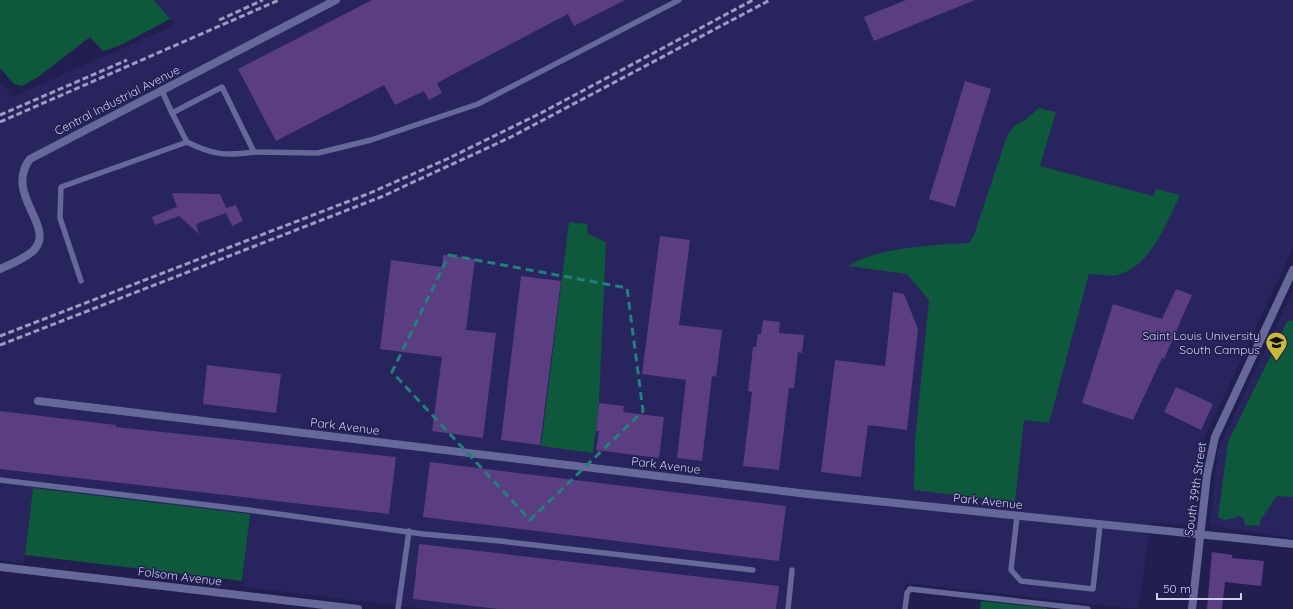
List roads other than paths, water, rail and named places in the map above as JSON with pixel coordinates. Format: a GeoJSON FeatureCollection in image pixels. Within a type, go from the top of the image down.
{"type":"FeatureCollection","features":[{"type":"Feature","properties":{"kind":"street","name":"Central Industrial Avenue"},"geometry":{"type":"LineString","coordinates":[[0,269],[22,259],[34,250],[40,237],[37,225],[22,190],[24,168],[30,159],[336,0]]}},
{"type":"Feature","properties":{"kind":"street","name":"South 39th Street"},"geometry":{"type":"LineString","coordinates":[[1192,609],[1208,469],[1215,437],[1293,270]]}},
{"type":"Feature","properties":{"kind":"street","name":"Park Avenue"},"geometry":{"type":"LineString","coordinates":[[38,401],[802,494],[1201,536],[1293,544]]}},
{"type":"Feature","properties":{"kind":"street","name":"Folsom Avenue"},"geometry":{"type":"LineString","coordinates":[[0,567],[358,609]]}},
{"type":"Feature","properties":{"kind":"lane"},"geometry":{"type":"LineString","coordinates":[[162,91],[187,142],[206,151],[220,154],[254,152],[318,153],[371,140],[478,104],[679,0]]}},
{"type":"Feature","properties":{"kind":"lane"},"geometry":{"type":"LineString","coordinates":[[172,113],[222,87],[254,152]]}},
{"type":"Feature","properties":{"kind":"lane"},"geometry":{"type":"LineString","coordinates":[[81,281],[60,218],[61,187],[187,142]]}},
{"type":"Feature","properties":{"kind":"lane"},"geometry":{"type":"LineString","coordinates":[[0,480],[410,531],[753,570]]}},
{"type":"Feature","properties":{"kind":"lane"},"geometry":{"type":"LineString","coordinates":[[1017,516],[1010,570],[1013,575],[1021,581],[1093,589],[1100,525]]}},
{"type":"Feature","properties":{"kind":"lane"},"geometry":{"type":"LineString","coordinates":[[398,609],[410,531]]}},
{"type":"Feature","properties":{"kind":"lane"},"geometry":{"type":"LineString","coordinates":[[788,609],[792,570]]}},
{"type":"Feature","properties":{"kind":"lane"},"geometry":{"type":"LineString","coordinates":[[905,609],[907,593],[910,589],[1088,609]]}},
{"type":"Feature","properties":{"kind":"railway"},"geometry":{"type":"LineString","coordinates":[[219,20],[263,0]]}},
{"type":"Feature","properties":{"kind":"railway"},"geometry":{"type":"LineString","coordinates":[[0,122],[279,0]]}},
{"type":"Feature","properties":{"kind":"railway"},"geometry":{"type":"LineString","coordinates":[[0,336],[370,193],[447,159],[541,113],[753,0]]}},
{"type":"Feature","properties":{"kind":"railway"},"geometry":{"type":"LineString","coordinates":[[0,345],[381,197],[511,137],[770,0]]}},
{"type":"Feature","properties":{"kind":"railway"},"geometry":{"type":"LineString","coordinates":[[0,115],[127,60]]}},
{"type":"Feature","properties":{"kind":"place","name":"Saint Louis University South Campus"},"geometry":{"type":"Point","coordinates":[1276,362]}}]}
